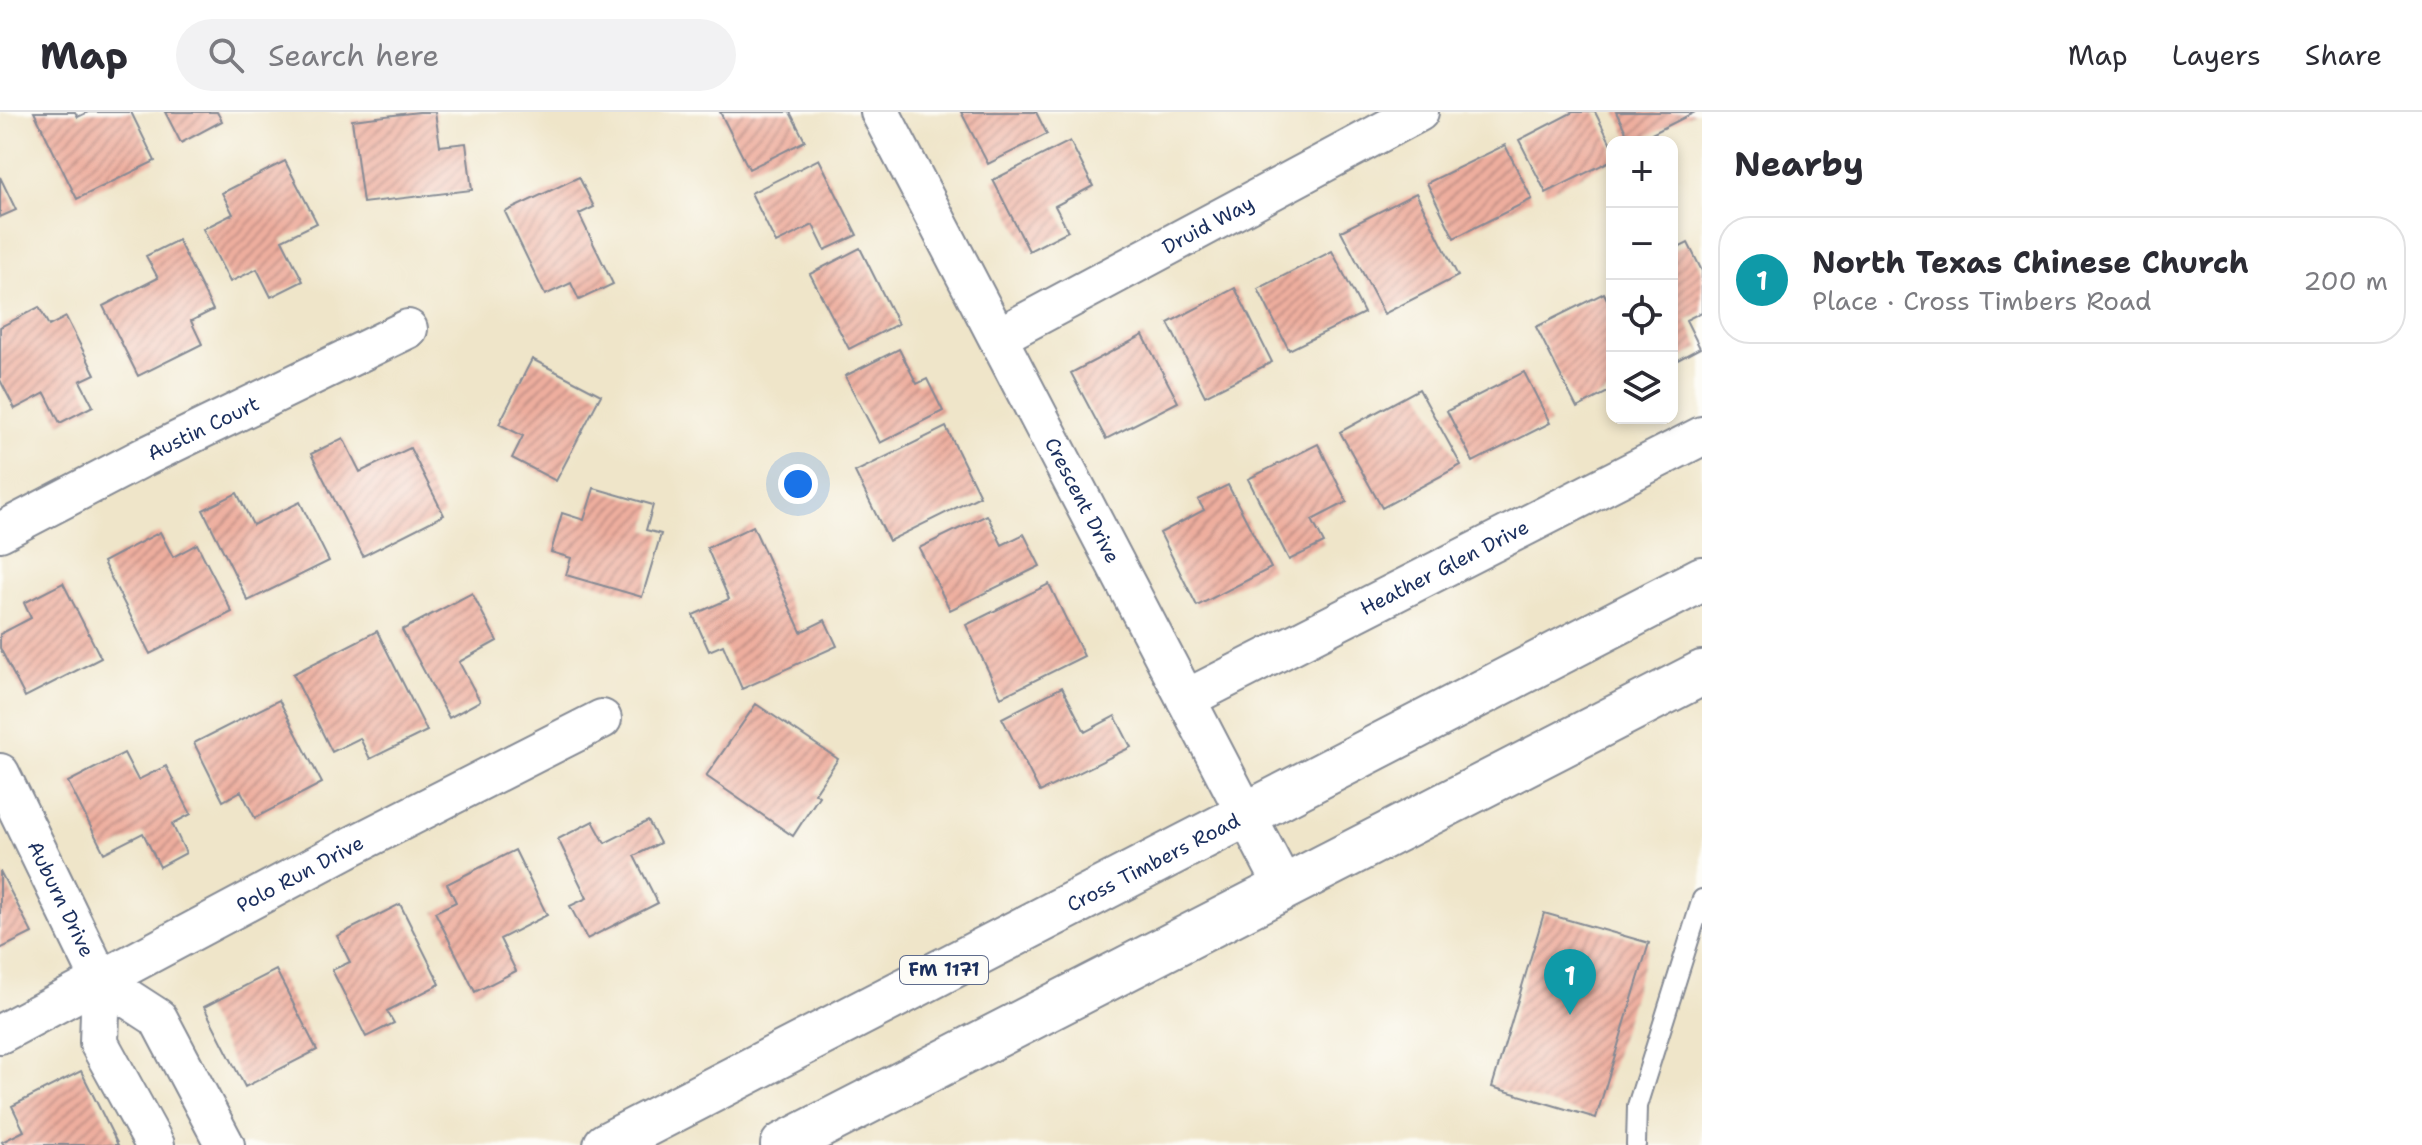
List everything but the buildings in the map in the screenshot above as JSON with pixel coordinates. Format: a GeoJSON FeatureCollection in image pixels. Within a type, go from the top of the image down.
{"type":"FeatureCollection","features":[{"type":"Feature","properties":{"kind":"main road","name":"Cross Timbers Road"},"geometry":{"type":"LineString","coordinates":[[606,1145],[769,1058],[1247,816],[1702,579]]}},
{"type":"Feature","properties":{"kind":"main road"},"geometry":{"type":"LineString","coordinates":[[783,1145],[1702,673]]}},
{"type":"Feature","properties":{"kind":"street","name":"Crescent Drive"},"geometry":{"type":"LineString","coordinates":[[880,112],[1284,887]]}},
{"type":"Feature","properties":{"kind":"street","name":"Druid Way"},"geometry":{"type":"LineString","coordinates":[[998,337],[1419,112]]}},
{"type":"Feature","properties":{"kind":"street","name":"Austin Court"},"geometry":{"type":"LineString","coordinates":[[0,532],[142,458],[408,329]]}},
{"type":"Feature","properties":{"kind":"street","name":"Heather Glen Drive"},"geometry":{"type":"LineString","coordinates":[[1186,699],[1702,436]]}},
{"type":"Feature","properties":{"kind":"street","name":"Polo Run Drive"},"geometry":{"type":"LineString","coordinates":[[0,1034],[352,846],[602,719]]}},
{"type":"Feature","properties":{"kind":"street","name":"Auburn Drive"},"geometry":{"type":"LineString","coordinates":[[0,773],[101,981],[99,1043],[155,1145]]}},
{"type":"Feature","properties":{"kind":"street","name":"Auburn Drive"},"geometry":{"type":"LineString","coordinates":[[101,981],[158,1018],[225,1145]]}},
{"type":"Feature","properties":{"kind":"lane"},"geometry":{"type":"LineString","coordinates":[[1636,1145],[1637,1106],[1702,899]]}},
{"type":"Feature","properties":{"kind":"place","name":"North Texas Chinese Church"},"geometry":{"type":"Point","coordinates":[1570,1015]}}]}
